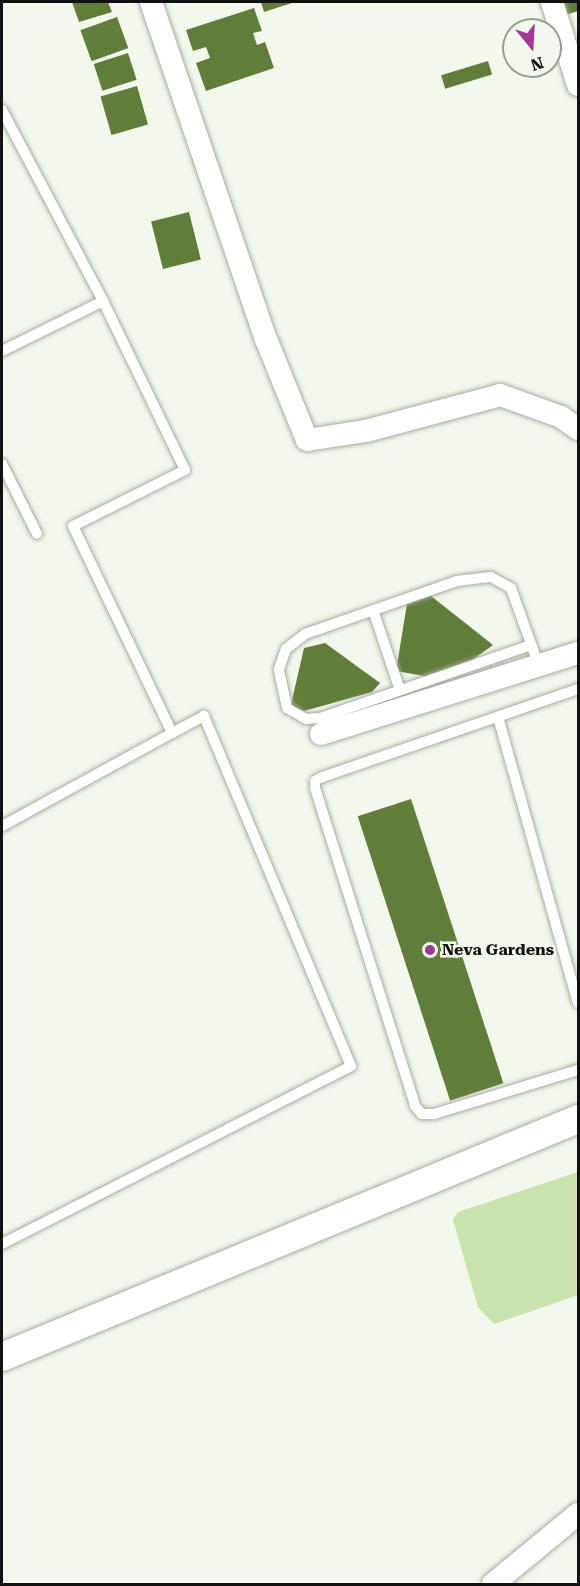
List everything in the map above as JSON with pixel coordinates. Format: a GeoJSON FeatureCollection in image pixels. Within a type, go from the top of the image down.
{"type":"FeatureCollection","features":[{"type":"Feature","properties":{"kind":"street"},"geometry":{"type":"LineString","coordinates":[[152,2],[266,339],[307,440],[366,431],[500,395],[561,417],[579,429]]}},
{"type":"Feature","properties":{"kind":"street"},"geometry":{"type":"LineString","coordinates":[[552,2],[579,84]]}},
{"type":"Feature","properties":{"kind":"street"},"geometry":{"type":"LineString","coordinates":[[321,734],[356,714],[535,656],[579,653]]}},
{"type":"Feature","properties":{"kind":"street"},"geometry":{"type":"LineString","coordinates":[[2,1357],[579,1119]]}},
{"type":"Feature","properties":{"kind":"street"},"geometry":{"type":"LineString","coordinates":[[493,1584],[579,1514]]}},
{"type":"Feature","properties":{"kind":"lane"},"geometry":{"type":"LineString","coordinates":[[2,110],[102,301],[185,470],[73,526],[172,734]]}},
{"type":"Feature","properties":{"kind":"lane"},"geometry":{"type":"LineString","coordinates":[[2,351],[102,301]]}},
{"type":"Feature","properties":{"kind":"lane"},"geometry":{"type":"LineString","coordinates":[[2,464],[37,534]]}},
{"type":"Feature","properties":{"kind":"lane"},"geometry":{"type":"LineString","coordinates":[[491,577],[511,588],[535,656],[400,690],[356,714],[306,719],[287,708],[279,669],[286,649],[305,634],[457,581],[491,577]]}},
{"type":"Feature","properties":{"kind":"lane"},"geometry":{"type":"LineString","coordinates":[[372,610],[400,690]]}},
{"type":"Feature","properties":{"kind":"lane"},"geometry":{"type":"LineString","coordinates":[[579,690],[315,781],[316,792],[415,1106],[422,1113],[434,1114],[579,1070]]}},
{"type":"Feature","properties":{"kind":"lane"},"geometry":{"type":"LineString","coordinates":[[2,826],[204,716],[351,1066],[2,1244]]}},
{"type":"Feature","properties":{"kind":"lane"},"geometry":{"type":"LineString","coordinates":[[498,717],[579,1003]]}},
{"type":"Feature","properties":{"kind":"green space"},"geometry":{"type":"Polygon","coordinates":[[[578,1172],[578,1295],[494,1324],[478,1307],[453,1220],[458,1212],[578,1172]]]}},
{"type":"Feature","properties":{"kind":"building"},"geometry":{"type":"Polygon","coordinates":[[[72,2],[108,2],[112,12],[79,22],[72,2]]]}},
{"type":"Feature","properties":{"kind":"building"},"geometry":{"type":"Polygon","coordinates":[[[261,2],[295,2],[264,12],[261,2]]]}},
{"type":"Feature","properties":{"kind":"building"},"geometry":{"type":"Polygon","coordinates":[[[554,2],[578,2],[578,11],[559,17],[554,2]]]}},
{"type":"Feature","properties":{"kind":"building"},"geometry":{"type":"Polygon","coordinates":[[[254,8],[262,31],[253,33],[257,45],[265,42],[274,68],[206,91],[196,63],[210,58],[206,47],[193,51],[186,30],[254,8]]]}},
{"type":"Feature","properties":{"kind":"building"},"geometry":{"type":"Polygon","coordinates":[[[117,17],[128,48],[92,61],[80,30],[117,17]]]}},
{"type":"Feature","properties":{"kind":"building"},"geometry":{"type":"Polygon","coordinates":[[[128,53],[137,80],[102,91],[94,64],[128,53]]]}},
{"type":"Feature","properties":{"kind":"building"},"geometry":{"type":"Polygon","coordinates":[[[488,61],[492,74],[445,89],[441,75],[488,61]]]}},
{"type":"Feature","properties":{"kind":"building"},"geometry":{"type":"Polygon","coordinates":[[[137,86],[148,124],[111,135],[100,96],[137,86]]]}},
{"type":"Feature","properties":{"kind":"building"},"geometry":{"type":"Polygon","coordinates":[[[189,212],[201,260],[163,269],[151,221],[189,212]]]}},
{"type":"Feature","properties":{"kind":"building"},"geometry":{"type":"Polygon","coordinates":[[[431,596],[493,645],[464,666],[430,677],[396,671],[407,604],[431,596]]]}},
{"type":"Feature","properties":{"kind":"building"},"geometry":{"type":"Polygon","coordinates":[[[325,643],[380,683],[372,692],[304,711],[290,709],[304,648],[325,643]]]}},
{"type":"Feature","properties":{"kind":"building","name":"Neva Gardens"},"geometry":{"type":"Polygon","coordinates":[[[411,799],[503,1083],[450,1101],[358,816],[411,799]]]}},
{"type":"Feature","properties":{"kind":"place","name":"Neva Gardens"},"geometry":{"type":"Point","coordinates":[430,950]}}]}
